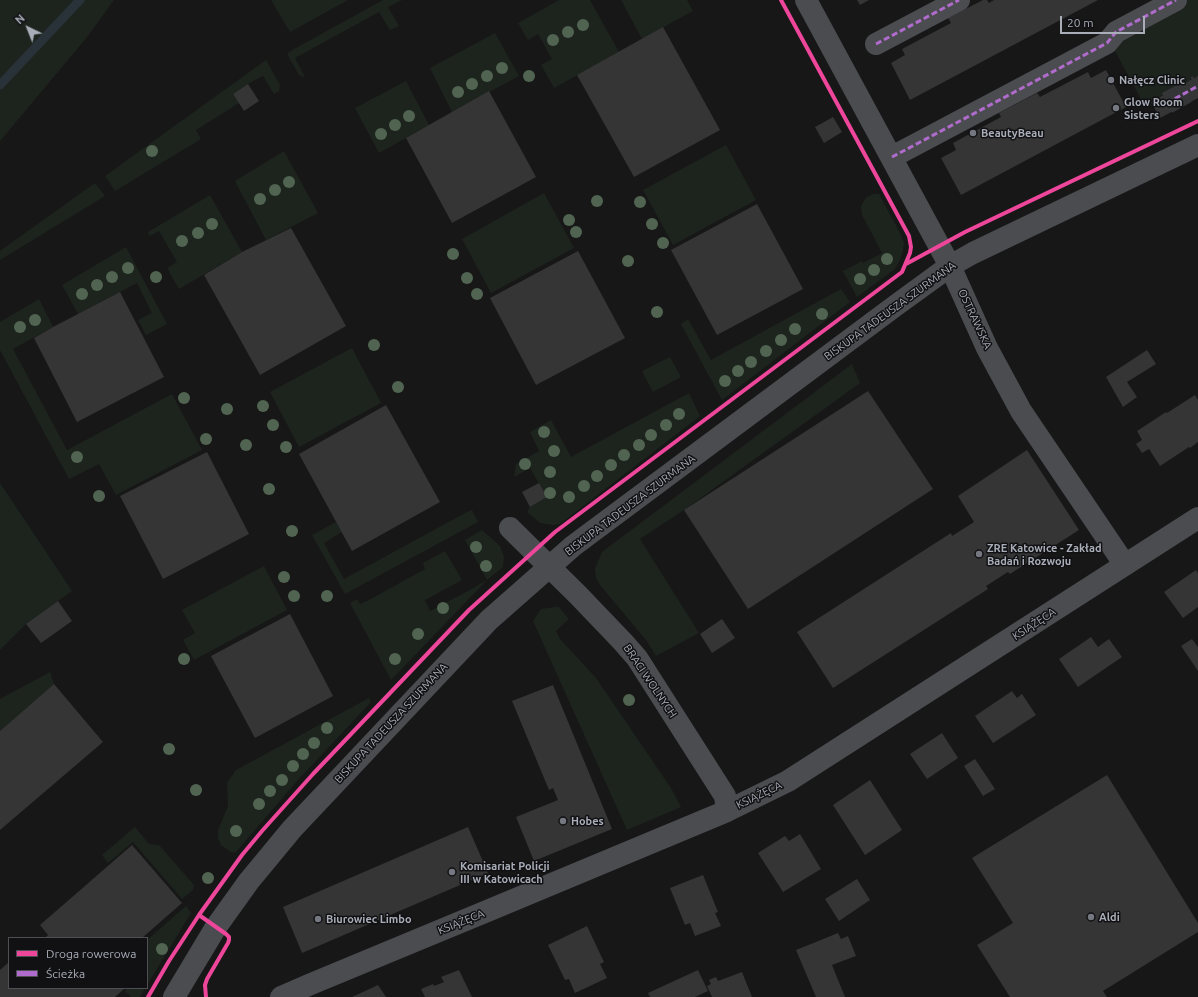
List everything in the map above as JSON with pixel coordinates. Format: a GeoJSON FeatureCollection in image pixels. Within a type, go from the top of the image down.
{"type":"FeatureCollection","features":[{"type":"Feature","properties":{"kind":"street","name":"OSTRAWSKA"},"geometry":{"type":"LineString","coordinates":[[806,0],[950,266],[988,348],[1021,411],[1124,565]]}},
{"type":"Feature","properties":{"kind":"street"},"geometry":{"type":"LineString","coordinates":[[876,44],[959,0]]}},
{"type":"Feature","properties":{"kind":"street"},"geometry":{"type":"LineString","coordinates":[[892,157],[1107,43],[1116,32],[1176,0]]}},
{"type":"Feature","properties":{"kind":"street","name":"BISKUPA TADEUSZA SZURMANA"},"geometry":{"type":"LineString","coordinates":[[174,997],[216,927],[249,881],[292,829],[481,628],[550,567],[596,529],[950,266],[973,253],[1198,145]]}},
{"type":"Feature","properties":{"kind":"street","name":"KSIĄŻĘCA"},"geometry":{"type":"LineString","coordinates":[[281,997],[727,811],[788,781],[1198,518]]}},
{"type":"Feature","properties":{"kind":"street","name":"BRACI WOLNYCH"},"geometry":{"type":"LineString","coordinates":[[510,528],[550,567],[637,658],[725,796],[727,811]]}},
{"type":"Feature","properties":{"kind":"shaded area"},"geometry":{"type":"Polygon","coordinates":[[[0,0],[114,0],[88,36],[0,141],[0,0]]]}},
{"type":"Feature","properties":{"kind":"shaded area"},"geometry":{"type":"Polygon","coordinates":[[[271,0],[348,0],[290,32],[271,0]]]}},
{"type":"Feature","properties":{"kind":"shaded area"},"geometry":{"type":"Polygon","coordinates":[[[383,0],[402,0],[388,7],[399,26],[390,30],[379,12],[295,58],[305,77],[299,75],[287,54],[383,0]]]}},
{"type":"Feature","properties":{"kind":"shaded area"},"geometry":{"type":"Polygon","coordinates":[[[559,0],[590,0],[619,52],[554,88],[541,65],[552,59],[538,34],[528,40],[518,23],[559,0]]]}},
{"type":"Feature","properties":{"kind":"shaded area"},"geometry":{"type":"Polygon","coordinates":[[[621,0],[687,0],[693,11],[642,39],[621,0]]]}},
{"type":"Feature","properties":{"kind":"shaded area"},"geometry":{"type":"Polygon","coordinates":[[[1186,0],[1198,0],[1198,76],[1144,105],[1115,51],[1120,35],[1186,0]]]}},
{"type":"Feature","properties":{"kind":"shaded area"},"geometry":{"type":"Polygon","coordinates":[[[495,33],[519,76],[452,112],[430,68],[495,33]]]}},
{"type":"Feature","properties":{"kind":"shaded area"},"geometry":{"type":"Polygon","coordinates":[[[266,60],[280,85],[279,91],[274,94],[263,76],[248,84],[233,94],[239,103],[196,130],[201,139],[115,191],[105,176],[266,60]]]}},
{"type":"Feature","properties":{"kind":"shaded area"},"geometry":{"type":"Polygon","coordinates":[[[406,81],[429,125],[379,153],[355,108],[406,81]]]}},
{"type":"Feature","properties":{"kind":"shaded area"},"geometry":{"type":"Polygon","coordinates":[[[726,145],[756,200],[673,245],[643,190],[726,145]]]}},
{"type":"Feature","properties":{"kind":"shaded area"},"geometry":{"type":"Polygon","coordinates":[[[284,151],[318,213],[266,240],[235,181],[284,151]]]}},
{"type":"Feature","properties":{"kind":"shaded area"},"geometry":{"type":"Polygon","coordinates":[[[95,183],[105,196],[0,260],[0,251],[95,183]]]}},
{"type":"Feature","properties":{"kind":"shaded area"},"geometry":{"type":"Polygon","coordinates":[[[544,193],[574,248],[491,293],[462,239],[544,193]]]}},
{"type":"Feature","properties":{"kind":"shaded area"},"geometry":{"type":"Polygon","coordinates":[[[873,194],[879,194],[900,233],[904,243],[903,250],[895,269],[857,297],[843,271],[882,253],[862,215],[861,206],[866,198],[873,194]]]}},
{"type":"Feature","properties":{"kind":"shaded area"},"geometry":{"type":"Polygon","coordinates":[[[210,195],[242,252],[179,289],[167,268],[177,262],[159,231],[150,236],[148,232],[210,195]]]}},
{"type":"Feature","properties":{"kind":"shaded area"},"geometry":{"type":"Polygon","coordinates":[[[126,247],[167,324],[146,335],[138,320],[152,313],[137,283],[78,314],[62,285],[126,247]]]}},
{"type":"Feature","properties":{"kind":"shaded area"},"geometry":{"type":"Polygon","coordinates":[[[841,289],[850,302],[722,400],[681,324],[688,319],[711,360],[841,289]]]}},
{"type":"Feature","properties":{"kind":"shaded area"},"geometry":{"type":"Polygon","coordinates":[[[39,299],[53,327],[13,349],[67,450],[172,394],[202,450],[116,495],[99,464],[69,479],[0,350],[0,322],[39,299]]]}},
{"type":"Feature","properties":{"kind":"shaded area"},"geometry":{"type":"Polygon","coordinates":[[[352,348],[381,403],[299,447],[270,392],[352,348]]]}},
{"type":"Feature","properties":{"kind":"shaded area"},"geometry":{"type":"Polygon","coordinates":[[[670,357],[681,377],[653,392],[642,371],[670,357]]]}},
{"type":"Feature","properties":{"kind":"shaded area"},"geometry":{"type":"Polygon","coordinates":[[[852,364],[860,383],[684,510],[640,539],[699,633],[656,656],[646,640],[600,585],[596,578],[595,569],[602,552],[852,364]]]}},
{"type":"Feature","properties":{"kind":"shaded area"},"geometry":{"type":"Polygon","coordinates":[[[689,393],[700,416],[560,524],[553,525],[540,523],[527,512],[530,507],[547,497],[530,468],[514,477],[516,464],[539,451],[530,432],[551,420],[571,457],[689,393]]]}},
{"type":"Feature","properties":{"kind":"shaded area"},"geometry":{"type":"Polygon","coordinates":[[[0,483],[72,591],[26,624],[0,650],[0,483]]]}},
{"type":"Feature","properties":{"kind":"shaded area"},"geometry":{"type":"Polygon","coordinates":[[[472,510],[478,522],[345,594],[312,535],[336,522],[342,532],[324,543],[344,579],[472,510]]]}},
{"type":"Feature","properties":{"kind":"shaded area"},"geometry":{"type":"Polygon","coordinates":[[[482,530],[500,546],[504,557],[503,567],[487,580],[465,540],[482,530]]]}},
{"type":"Feature","properties":{"kind":"shaded area"},"geometry":{"type":"Polygon","coordinates":[[[445,551],[462,580],[425,600],[430,611],[487,580],[391,680],[350,603],[357,599],[360,604],[369,600],[425,569],[423,563],[445,551]]]}},
{"type":"Feature","properties":{"kind":"shaded area"},"geometry":{"type":"Polygon","coordinates":[[[264,566],[287,610],[194,660],[183,640],[195,633],[182,610],[264,566]]]}},
{"type":"Feature","properties":{"kind":"shaded area"},"geometry":{"type":"Polygon","coordinates":[[[559,607],[569,619],[556,631],[560,639],[596,678],[671,788],[681,807],[627,830],[533,621],[541,609],[559,607]]]}},
{"type":"Feature","properties":{"kind":"shaded area"},"geometry":{"type":"Polygon","coordinates":[[[50,672],[54,684],[0,731],[0,699],[50,672]]]}},
{"type":"Feature","properties":{"kind":"shaded area"},"geometry":{"type":"Polygon","coordinates":[[[369,698],[371,702],[298,780],[235,853],[221,845],[218,838],[218,830],[228,806],[227,783],[236,770],[369,698]]]}},
{"type":"Feature","properties":{"kind":"shaded area"},"geometry":{"type":"Polygon","coordinates":[[[135,827],[149,844],[159,845],[194,885],[193,890],[182,899],[133,842],[108,863],[102,855],[135,827]]]}},
{"type":"Feature","properties":{"kind":"shaded area"},"geometry":{"type":"Polygon","coordinates":[[[186,906],[191,913],[148,983],[148,939],[186,906]]]}},
{"type":"Feature","properties":{"kind":"shaded area"},"geometry":{"type":"Polygon","coordinates":[[[127,989],[144,989],[140,997],[131,997],[125,991],[127,989]]]}},
{"type":"Feature","properties":{"kind":"building"},"geometry":{"type":"Polygon","coordinates":[[[857,0],[869,0],[860,5],[857,0]]]}},
{"type":"Feature","properties":{"kind":"building"},"geometry":{"type":"Polygon","coordinates":[[[983,0],[987,0],[989,3],[994,0],[1098,0],[910,100],[891,63],[905,55],[902,49],[951,23],[948,18],[983,0]]]}},
{"type":"Feature","properties":{"kind":"building"},"geometry":{"type":"Polygon","coordinates":[[[663,27],[720,130],[634,177],[577,75],[663,27]]]}},
{"type":"Feature","properties":{"kind":"building"},"geometry":{"type":"Polygon","coordinates":[[[1106,70],[1126,107],[961,195],[941,158],[956,150],[953,143],[1001,117],[999,113],[1037,93],[1040,97],[1088,72],[1091,78],[1106,70]]]}},
{"type":"Feature","properties":{"kind":"building"},"geometry":{"type":"Polygon","coordinates":[[[1198,76],[1198,98],[1160,118],[1151,102],[1198,76]]]}},
{"type":"Feature","properties":{"kind":"building"},"geometry":{"type":"Polygon","coordinates":[[[248,84],[259,101],[244,111],[233,94],[248,84]]]}},
{"type":"Feature","properties":{"kind":"building"},"geometry":{"type":"Polygon","coordinates":[[[489,91],[536,177],[452,223],[406,138],[489,91]]]}},
{"type":"Feature","properties":{"kind":"building"},"geometry":{"type":"Polygon","coordinates":[[[833,117],[842,132],[824,143],[815,127],[833,117]]]}},
{"type":"Feature","properties":{"kind":"building"},"geometry":{"type":"Polygon","coordinates":[[[757,204],[803,289],[717,335],[671,250],[757,204]]]}},
{"type":"Feature","properties":{"kind":"building"},"geometry":{"type":"Polygon","coordinates":[[[291,228],[346,326],[260,375],[204,275],[242,252],[291,228]]]}},
{"type":"Feature","properties":{"kind":"building"},"geometry":{"type":"Polygon","coordinates":[[[578,251],[625,338],[536,385],[490,298],[578,251]]]}},
{"type":"Feature","properties":{"kind":"building"},"geometry":{"type":"Polygon","coordinates":[[[120,292],[164,377],[77,422],[34,338],[120,292]]]}},
{"type":"Feature","properties":{"kind":"building"},"geometry":{"type":"Polygon","coordinates":[[[1147,350],[1156,364],[1127,382],[1137,397],[1123,407],[1106,377],[1147,350]]]}},
{"type":"Feature","properties":{"kind":"building"},"geometry":{"type":"Polygon","coordinates":[[[868,391],[933,489],[748,609],[684,510],[868,391]]]}},
{"type":"Feature","properties":{"kind":"building"},"geometry":{"type":"Polygon","coordinates":[[[1195,395],[1198,400],[1198,442],[1160,466],[1149,449],[1142,453],[1136,444],[1142,440],[1137,431],[1195,395]]]}},
{"type":"Feature","properties":{"kind":"building"},"geometry":{"type":"Polygon","coordinates":[[[386,405],[440,502],[352,551],[299,454],[386,405]]]}},
{"type":"Feature","properties":{"kind":"building","name":"ZRE Katowice - Zakład Badań i Rozwoju"},"geometry":{"type":"Polygon","coordinates":[[[1027,450],[1079,530],[1010,574],[1008,572],[986,586],[988,589],[833,688],[797,632],[951,533],[952,536],[974,522],[958,496],[1027,450]]]}},
{"type":"Feature","properties":{"kind":"building"},"geometry":{"type":"Polygon","coordinates":[[[207,452],[249,534],[163,579],[120,496],[207,452]]]}},
{"type":"Feature","properties":{"kind":"building"},"geometry":{"type":"Polygon","coordinates":[[[539,483],[547,497],[530,507],[522,492],[539,483]]]}},
{"type":"Feature","properties":{"kind":"building"},"geometry":{"type":"Polygon","coordinates":[[[1196,570],[1198,573],[1198,607],[1183,618],[1164,592],[1196,570]]]}},
{"type":"Feature","properties":{"kind":"building"},"geometry":{"type":"Polygon","coordinates":[[[58,601],[72,621],[41,643],[26,624],[58,601]]]}},
{"type":"Feature","properties":{"kind":"building"},"geometry":{"type":"Polygon","coordinates":[[[290,614],[333,696],[255,738],[211,656],[290,614]]]}},
{"type":"Feature","properties":{"kind":"building"},"geometry":{"type":"Polygon","coordinates":[[[722,619],[735,638],[712,653],[700,634],[722,619]]]}},
{"type":"Feature","properties":{"kind":"building"},"geometry":{"type":"Polygon","coordinates":[[[1091,637],[1098,647],[1109,639],[1122,657],[1078,687],[1059,659],[1091,637]]]}},
{"type":"Feature","properties":{"kind":"building"},"geometry":{"type":"Polygon","coordinates":[[[1192,639],[1198,647],[1198,671],[1181,646],[1192,639]]]}},
{"type":"Feature","properties":{"kind":"building"},"geometry":{"type":"Polygon","coordinates":[[[54,684],[103,742],[0,830],[0,731],[54,684]]]}},
{"type":"Feature","properties":{"kind":"building"},"geometry":{"type":"Polygon","coordinates":[[[553,685],[612,829],[534,861],[516,817],[558,800],[553,788],[549,790],[512,701],[553,685]]]}},
{"type":"Feature","properties":{"kind":"building"},"geometry":{"type":"Polygon","coordinates":[[[1012,691],[1017,698],[1022,694],[1036,715],[993,743],[975,716],[1012,691]]]}},
{"type":"Feature","properties":{"kind":"building"},"geometry":{"type":"Polygon","coordinates":[[[942,733],[958,758],[927,779],[910,754],[942,733]]]}},
{"type":"Feature","properties":{"kind":"building"},"geometry":{"type":"Polygon","coordinates":[[[975,759],[995,789],[983,796],[964,766],[975,759]]]}},
{"type":"Feature","properties":{"kind":"building"},"geometry":{"type":"Polygon","coordinates":[[[1107,775],[1198,923],[1198,932],[1103,991],[1107,997],[1010,997],[977,945],[1013,923],[972,858],[1107,775]]]}},
{"type":"Feature","properties":{"kind":"building"},"geometry":{"type":"Polygon","coordinates":[[[870,780],[902,830],[865,855],[833,805],[870,780]]]}},
{"type":"Feature","properties":{"kind":"building"},"geometry":{"type":"Polygon","coordinates":[[[468,827],[488,873],[302,953],[283,907],[468,827]]]}},
{"type":"Feature","properties":{"kind":"building"},"geometry":{"type":"Polygon","coordinates":[[[800,834],[821,869],[783,892],[758,853],[785,836],[789,841],[800,834]]]}},
{"type":"Feature","properties":{"kind":"building"},"geometry":{"type":"Polygon","coordinates":[[[132,845],[182,903],[143,937],[46,937],[48,935],[40,925],[132,845]]]}},
{"type":"Feature","properties":{"kind":"building"},"geometry":{"type":"Polygon","coordinates":[[[703,875],[718,912],[715,913],[721,926],[695,936],[690,923],[685,925],[670,888],[703,875]]]}},
{"type":"Feature","properties":{"kind":"building"},"geometry":{"type":"Polygon","coordinates":[[[857,879],[870,900],[839,921],[825,899],[857,879]]]}},
{"type":"Feature","properties":{"kind":"building"},"geometry":{"type":"Polygon","coordinates":[[[587,926],[604,962],[600,964],[607,978],[575,993],[569,979],[565,980],[548,945],[587,926]]]}},
{"type":"Feature","properties":{"kind":"building"},"geometry":{"type":"Polygon","coordinates":[[[838,933],[841,939],[848,936],[856,956],[832,965],[845,997],[816,997],[796,950],[838,933]]]}},
{"type":"Feature","properties":{"kind":"building"},"geometry":{"type":"Polygon","coordinates":[[[8,963],[8,989],[124,989],[115,997],[0,997],[0,970],[8,963]]]}},
{"type":"Feature","properties":{"kind":"building"},"geometry":{"type":"Polygon","coordinates":[[[459,970],[472,997],[425,997],[421,989],[433,984],[434,986],[444,982],[441,977],[459,970]]]}},
{"type":"Feature","properties":{"kind":"building"},"geometry":{"type":"Polygon","coordinates":[[[698,970],[708,991],[695,997],[650,997],[648,993],[698,970]]]}},
{"type":"Feature","properties":{"kind":"building"},"geometry":{"type":"Polygon","coordinates":[[[742,972],[752,997],[712,997],[707,986],[711,984],[709,980],[716,977],[718,981],[742,972]]]}},
{"type":"Feature","properties":{"kind":"building"},"geometry":{"type":"Polygon","coordinates":[[[378,985],[386,997],[352,997],[378,985]]]}},
{"type":"Feature","properties":{"kind":"waterway"},"geometry":{"type":"LineString","coordinates":[[0,85],[80,0]]}},
{"type":"Feature","properties":{"kind":"tunnel"},"geometry":{"type":"LineString","coordinates":[[1167,103],[1198,86]]}},
{"type":"Feature","properties":{"kind":"marked path"},"geometry":{"type":"LineString","coordinates":[[876,44],[959,0]]}},
{"type":"Feature","properties":{"kind":"marked path"},"geometry":{"type":"LineString","coordinates":[[892,157],[1107,43],[1116,32],[1176,0]]}},
{"type":"Feature","properties":{"kind":"marked path"},"geometry":{"type":"LineString","coordinates":[[1167,103],[1198,86]]}},
{"type":"Feature","properties":{"kind":"cycle path"},"geometry":{"type":"LineString","coordinates":[[148,997],[199,915],[242,855],[313,774],[469,610],[555,532],[902,272],[910,253],[911,247],[909,236],[781,0]]}},
{"type":"Feature","properties":{"kind":"cycle path"},"geometry":{"type":"LineString","coordinates":[[906,264],[965,232],[1198,121]]}},
{"type":"Feature","properties":{"kind":"cycle path"},"geometry":{"type":"LineString","coordinates":[[199,915],[229,937],[228,943],[207,979],[205,985],[206,997]]}},
{"type":"Feature","properties":{"kind":"place","name":"Nałęcz Clinic"},"geometry":{"type":"Point","coordinates":[1111,80]}},
{"type":"Feature","properties":{"kind":"place","name":"Glow Room Sisters"},"geometry":{"type":"Point","coordinates":[1116,108]}},
{"type":"Feature","properties":{"kind":"place","name":"BeautyBeau"},"geometry":{"type":"Point","coordinates":[973,133]}},
{"type":"Feature","properties":{"kind":"place","name":"ZRE Katowice - Zakład Badań i Rozwoju"},"geometry":{"type":"Point","coordinates":[979,554]}},
{"type":"Feature","properties":{"kind":"place","name":"Hobes"},"geometry":{"type":"Point","coordinates":[563,821]}},
{"type":"Feature","properties":{"kind":"place","name":"Komisariat Policji III w Katowicach"},"geometry":{"type":"Point","coordinates":[452,872]}},
{"type":"Feature","properties":{"kind":"place","name":"Aldi"},"geometry":{"type":"Point","coordinates":[1091,917]}},
{"type":"Feature","properties":{"kind":"place","name":"Biurowiec Limbo"},"geometry":{"type":"Point","coordinates":[318,919]}}]}
